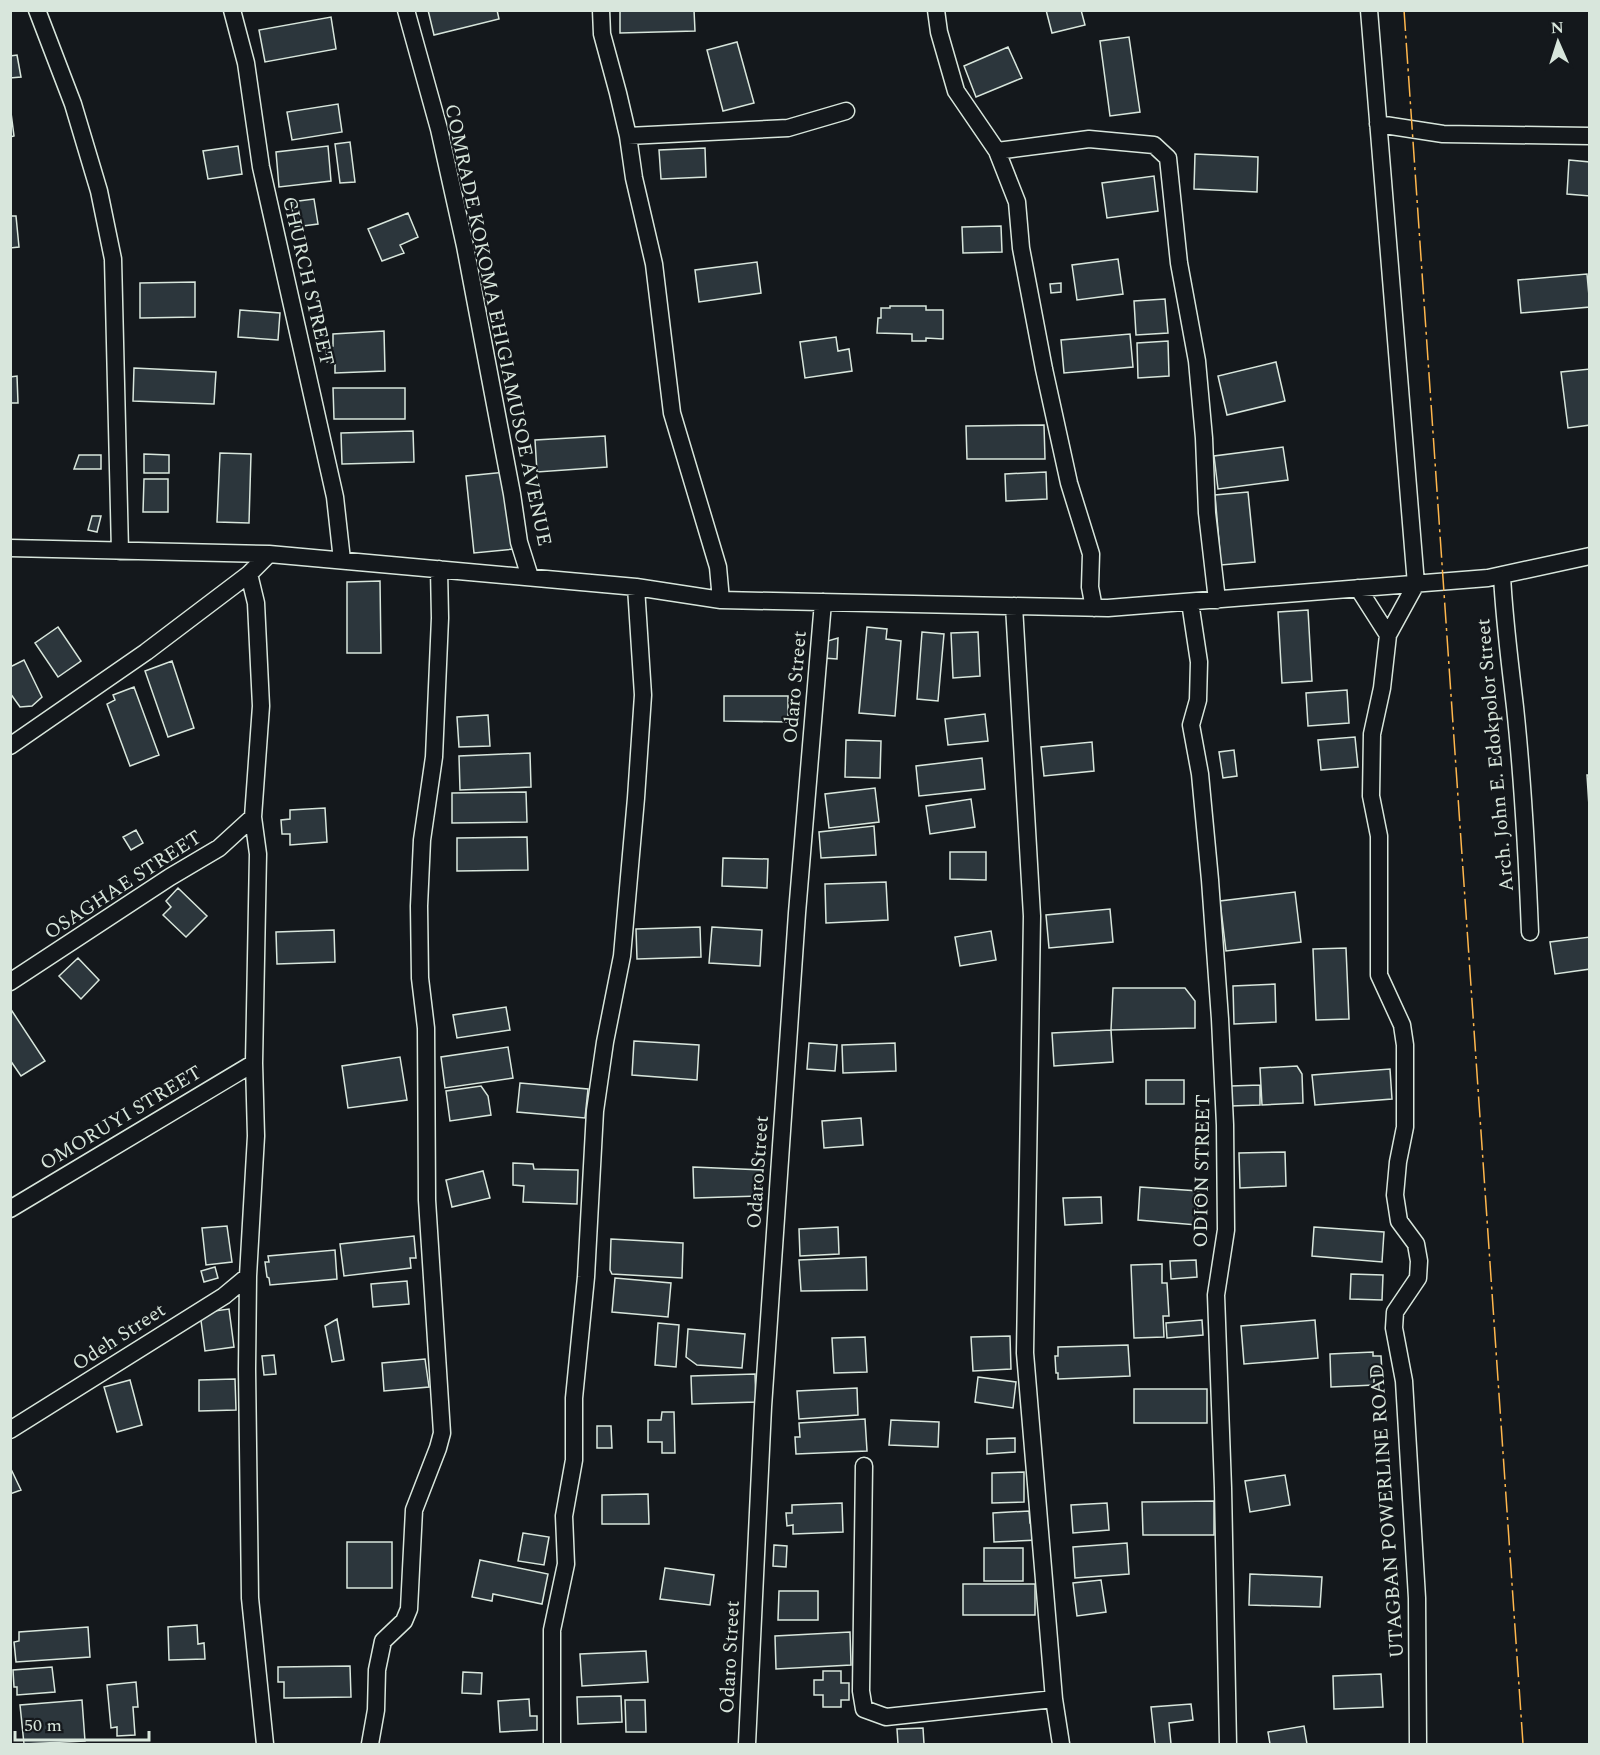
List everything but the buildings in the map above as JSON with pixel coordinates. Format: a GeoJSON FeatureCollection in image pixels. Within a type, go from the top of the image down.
{"type":"FeatureCollection","features":[{"type":"Feature","properties":{"kind":"street"},"geometry":{"type":"LineString","coordinates":[[37,10],[73,104],[99,191],[113,259],[120,551]]}},
{"type":"Feature","properties":{"kind":"street","name":"CHURCH STREET"},"geometry":{"type":"LineString","coordinates":[[232,10],[246,63],[264,178],[335,497],[342,560]]}},
{"type":"Feature","properties":{"kind":"street","name":"COMRADE KOKOMA EHIGIAMUSOE AVENUE"},"geometry":{"type":"LineString","coordinates":[[406,10],[439,129],[465,246],[519,542],[530,577]]}},
{"type":"Feature","properties":{"kind":"street"},"geometry":{"type":"LineString","coordinates":[[601,10],[602,34],[628,136],[634,178],[654,264],[672,413],[718,567],[721,600]]}},
{"type":"Feature","properties":{"kind":"street"},"geometry":{"type":"LineString","coordinates":[[936,10],[939,32],[956,91],[997,151],[1017,202],[1021,248],[1044,369],[1069,483],[1091,554],[1090,587],[1094,608]]}},
{"type":"Feature","properties":{"kind":"street"},"geometry":{"type":"LineString","coordinates":[[1369,10],[1416,584]]}},
{"type":"Feature","properties":{"kind":"street"},"geometry":{"type":"LineString","coordinates":[[628,136],[788,128],[846,111]]}},
{"type":"Feature","properties":{"kind":"street"},"geometry":{"type":"LineString","coordinates":[[1378,124],[1443,134],[1590,136]]}},
{"type":"Feature","properties":{"kind":"street"},"geometry":{"type":"LineString","coordinates":[[997,151],[1089,139],[1154,145],[1168,158],[1179,263],[1197,361],[1204,438],[1207,513],[1216,600]]}},
{"type":"Feature","properties":{"kind":"street"},"geometry":{"type":"LineString","coordinates":[[10,548],[269,554],[636,587],[721,600],[1094,608],[1416,584],[1502,575],[1590,556]]}},
{"type":"Feature","properties":{"kind":"street"},"geometry":{"type":"LineString","coordinates":[[10,746],[146,652],[249,574],[269,554]]}},
{"type":"Feature","properties":{"kind":"street"},"geometry":{"type":"LineString","coordinates":[[370,1744],[376,1710],[377,1670],[383,1641],[404,1621],[409,1609],[414,1510],[442,1433],[427,1200],[427,1040],[420,978],[419,906],[422,840],[434,757],[440,618],[439,569]]}},
{"type":"Feature","properties":{"kind":"street"},"geometry":{"type":"LineString","coordinates":[[249,574],[256,603],[261,706],[253,817],[258,854],[254,1063],[256,1136],[248,1275],[250,1598],[265,1744]]}},
{"type":"Feature","properties":{"kind":"street","name":"Arch. John E. Edokpolor Street"},"geometry":{"type":"LineString","coordinates":[[1502,575],[1527,844],[1530,932]]}},
{"type":"Feature","properties":{"kind":"street","name":"UTAGBAN POWERLINE ROAD"},"geometry":{"type":"LineString","coordinates":[[1416,584],[1388,635],[1382,688],[1372,734],[1371,796],[1379,836],[1379,975],[1402,1025],[1405,1045],[1405,1128],[1398,1162],[1395,1195],[1400,1221],[1416,1244],[1419,1260],[1418,1278],[1395,1312],[1394,1328],[1404,1381],[1417,1598],[1418,1744]]}},
{"type":"Feature","properties":{"kind":"street"},"geometry":{"type":"LineString","coordinates":[[552,1744],[552,1630],[566,1564],[564,1516],[574,1460],[574,1398],[586,1277],[595,1111],[605,1042],[622,956],[644,695],[636,587]]}},
{"type":"Feature","properties":{"kind":"street"},"geometry":{"type":"LineString","coordinates":[[1358,588],[1388,635]]}},
{"type":"Feature","properties":{"kind":"street","name":"ODION STREET"},"geometry":{"type":"LineString","coordinates":[[1190,602],[1199,663],[1198,700],[1191,725],[1200,774],[1210,880],[1225,1125],[1226,1230],[1216,1295],[1224,1500],[1228,1744]]}},
{"type":"Feature","properties":{"kind":"street","name":"Odaro Street"},"geometry":{"type":"LineString","coordinates":[[747,1744],[764,1396],[796,924],[823,603]]}},
{"type":"Feature","properties":{"kind":"street"},"geometry":{"type":"LineString","coordinates":[[1014,606],[1032,916],[1025,1353],[1054,1699],[1061,1744]]}},
{"type":"Feature","properties":{"kind":"street","name":"OSAGHAE STREET"},"geometry":{"type":"LineString","coordinates":[[10,982],[219,848],[253,817]]}},
{"type":"Feature","properties":{"kind":"street","name":"OMORUYI STREET"},"geometry":{"type":"LineString","coordinates":[[10,1209],[254,1063]]}},
{"type":"Feature","properties":{"kind":"street","name":"Odeh Street"},"geometry":{"type":"LineString","coordinates":[[10,1430],[224,1296],[248,1275]]}},
{"type":"Feature","properties":{"kind":"street"},"geometry":{"type":"LineString","coordinates":[[864,1466],[861,1691],[864,1709],[886,1717],[1054,1699]]}},
{"type":"Feature","properties":{"kind":"power"},"geometry":{"type":"LineString","coordinates":[[1404,10],[1523,1744]]}}]}
